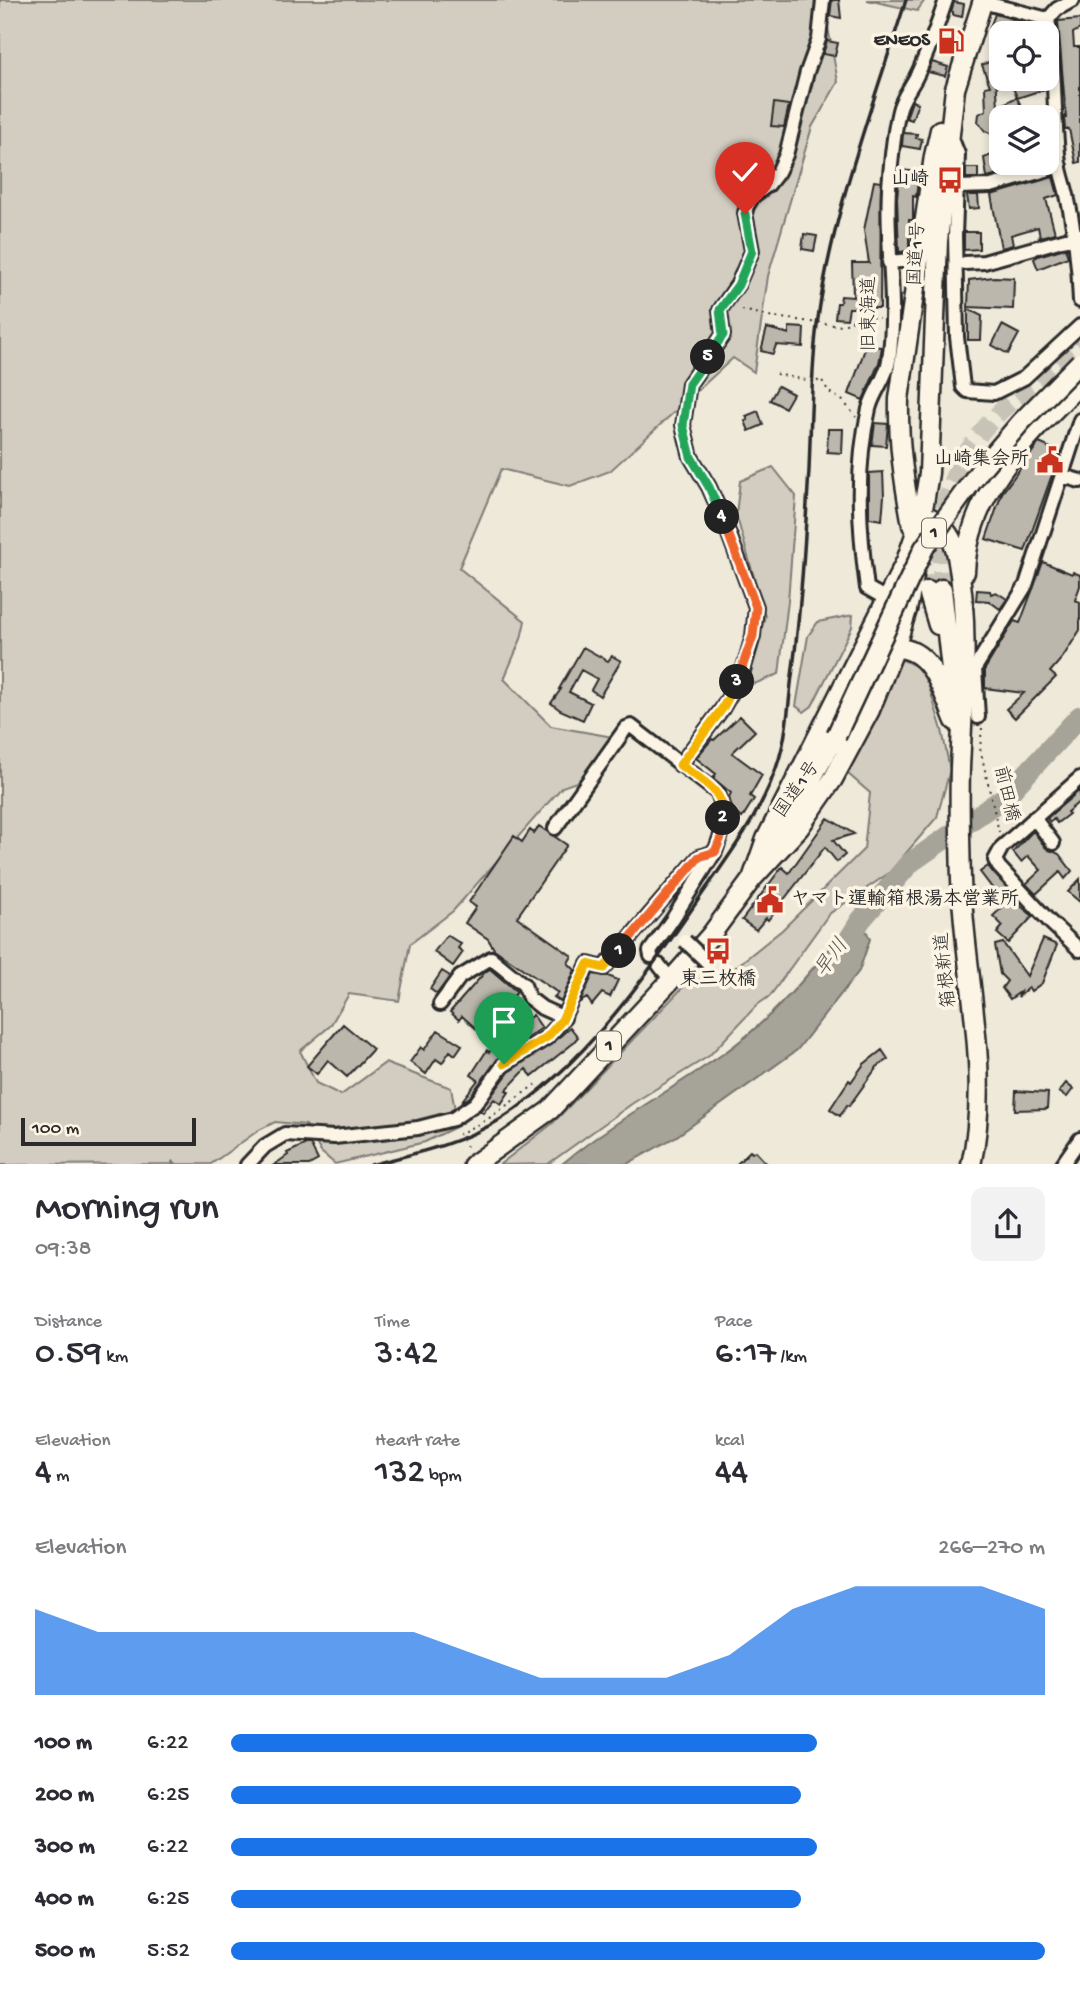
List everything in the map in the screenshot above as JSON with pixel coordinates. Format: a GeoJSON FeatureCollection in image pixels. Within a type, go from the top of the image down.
{"type":"FeatureCollection","features":[{"type":"Feature","properties":{"kind":"highway","name":"国道1号"},"geometry":{"type":"LineString","coordinates":[[752,879],[766,839],[906,561],[917,520],[929,473],[939,240],[949,132],[955,89],[983,1]]}},
{"type":"Feature","properties":{"kind":"highway","name":"1"},"geometry":{"type":"LineString","coordinates":[[955,89],[942,123],[934,156],[899,399],[898,434],[901,466],[917,520],[938,522],[955,548],[963,617]]}},
{"type":"Feature","properties":{"kind":"highway","name":"1"},"geometry":{"type":"LineString","coordinates":[[752,879],[836,736],[924,548],[989,459],[1080,362]]}},
{"type":"Feature","properties":{"kind":"highway","name":"1"},"geometry":{"type":"LineString","coordinates":[[960,770],[965,565],[978,514],[992,484],[1012,456],[1080,384]]}},
{"type":"Feature","properties":{"kind":"highway","name":"国道1号"},"geometry":{"type":"LineString","coordinates":[[470,1156],[550,1110],[710,936],[752,879],[799,828],[833,779],[870,710],[895,648],[907,610],[920,549],[917,520]]}},
{"type":"Feature","properties":{"kind":"highway","name":"1"},"geometry":{"type":"LineString","coordinates":[[935,590],[951,665],[960,770]]}},
{"type":"Feature","properties":{"kind":"highway","name":"1"},"geometry":{"type":"LineString","coordinates":[[895,648],[913,650],[922,656],[942,689],[955,721]]}},
{"type":"Feature","properties":{"kind":"highway","name":"箱根新道"},"geometry":{"type":"LineString","coordinates":[[960,770],[961,880],[979,1093],[977,1133],[971,1164]]}},
{"type":"Feature","properties":{"kind":"street"},"geometry":{"type":"LineString","coordinates":[[680,765],[722,709],[742,674],[753,636],[756,607],[724,521],[709,487],[691,457],[683,425],[689,384],[723,335],[720,310],[738,285],[752,251],[745,214],[747,206],[753,196],[768,185],[778,172],[786,155],[807,72],[820,39],[823,0]]}},
{"type":"Feature","properties":{"kind":"street","name":"旧東海道"},"geometry":{"type":"LineString","coordinates":[[907,610],[867,588],[861,543],[860,495],[869,406],[889,363],[890,176],[900,107],[930,44],[947,0]]}},
{"type":"Feature","properties":{"kind":"street"},"geometry":{"type":"LineString","coordinates":[[1048,19],[1073,0]]}},
{"type":"Feature","properties":{"kind":"street"},"geometry":{"type":"LineString","coordinates":[[983,1],[1048,19]]}},
{"type":"Feature","properties":{"kind":"street"},"geometry":{"type":"LineString","coordinates":[[1048,19],[1060,166],[1077,235],[1080,301]]}},
{"type":"Feature","properties":{"kind":"street"},"geometry":{"type":"LineString","coordinates":[[949,132],[958,154],[955,236],[957,337],[962,387],[967,391],[995,393],[1024,378],[1080,326]]}},
{"type":"Feature","properties":{"kind":"street"},"geometry":{"type":"LineString","coordinates":[[958,187],[991,186],[1060,166]]}},
{"type":"Feature","properties":{"kind":"street"},"geometry":{"type":"LineString","coordinates":[[965,263],[984,262],[1077,235]]}},
{"type":"Feature","properties":{"kind":"street"},"geometry":{"type":"LineString","coordinates":[[889,262],[912,260]]}},
{"type":"Feature","properties":{"kind":"street"},"geometry":{"type":"LineString","coordinates":[[978,716],[975,668],[1026,585],[1080,420]]}},
{"type":"Feature","properties":{"kind":"street"},"geometry":{"type":"LineString","coordinates":[[1063,476],[1080,481]]}},
{"type":"Feature","properties":{"kind":"street"},"geometry":{"type":"LineString","coordinates":[[555,828],[626,728],[631,726],[718,793],[724,810],[722,835],[715,852],[650,951],[671,980]]}},
{"type":"Feature","properties":{"kind":"street"},"geometry":{"type":"LineString","coordinates":[[1080,778],[1002,847],[995,860],[1049,922],[1080,950]]}},
{"type":"Feature","properties":{"kind":"street"},"geometry":{"type":"LineString","coordinates":[[1034,818],[1054,843]]}},
{"type":"Feature","properties":{"kind":"street"},"geometry":{"type":"LineString","coordinates":[[247,1164],[265,1146],[285,1134],[334,1137],[418,1128],[453,1119],[475,1104],[504,1064],[547,1037],[564,1017],[588,964],[604,968],[699,857],[715,852]]}},
{"type":"Feature","properties":{"kind":"street"},"geometry":{"type":"LineString","coordinates":[[685,941],[708,963]]}},
{"type":"Feature","properties":{"kind":"street"},"geometry":{"type":"LineString","coordinates":[[440,1004],[460,977],[491,958],[524,985],[529,998],[564,1017]]}},
{"type":"Feature","properties":{"kind":"street"},"geometry":{"type":"LineString","coordinates":[[1062,1164],[1080,1139]]}},
{"type":"Feature","properties":{"kind":"path"},"geometry":{"type":"LineString","coordinates":[[743,310],[842,326],[859,317],[891,318]]}},
{"type":"Feature","properties":{"kind":"path"},"geometry":{"type":"LineString","coordinates":[[776,374],[816,382],[821,379],[854,416],[867,419]]}},
{"type":"Feature","properties":{"kind":"path","name":"前田橋"},"geometry":{"type":"LineString","coordinates":[[978,716],[982,724],[980,748],[1002,847]]}},
{"type":"Feature","properties":{"kind":"path"},"geometry":{"type":"LineString","coordinates":[[470,1156],[459,1134],[488,1119],[536,1084]]}},
{"type":"Feature","properties":{"kind":"shaded area"},"geometry":{"type":"Polygon","coordinates":[[[0,0],[823,0],[838,82],[812,127],[768,276],[754,372],[733,358],[610,471],[570,486],[501,469],[459,568],[525,621],[521,639],[504,679],[551,726],[613,737],[588,778],[562,787],[453,911],[410,944],[399,1001],[349,994],[330,1026],[300,1051],[316,1083],[341,1095],[385,1063],[451,1088],[458,1126],[425,1142],[335,1164],[321,1152],[306,1125],[275,1122],[211,1164],[0,1164],[0,0]]]}},
{"type":"Feature","properties":{"kind":"shaded area"},"geometry":{"type":"Polygon","coordinates":[[[867,0],[925,0],[917,11],[867,0]]]}},
{"type":"Feature","properties":{"kind":"shaded area"},"geometry":{"type":"Polygon","coordinates":[[[773,467],[796,496],[788,601],[779,674],[754,684],[750,671],[765,616],[736,514],[740,481],[773,467]]]}},
{"type":"Feature","properties":{"kind":"shaded area"},"geometry":{"type":"Polygon","coordinates":[[[853,615],[852,627],[812,706],[804,712],[796,706],[808,636],[818,622],[853,615]]]}},
{"type":"Feature","properties":{"kind":"shaded area"},"geometry":{"type":"Polygon","coordinates":[[[901,659],[924,670],[942,730],[950,770],[937,817],[889,873],[829,914],[770,996],[757,1005],[709,1056],[633,1103],[548,1164],[500,1164],[553,1123],[686,984],[733,969],[782,930],[864,849],[870,793],[847,773],[901,659]]]}},
{"type":"Feature","properties":{"kind":"water"},"geometry":{"type":"Polygon","coordinates":[[[861,920],[870,939],[859,971],[797,1050],[677,1136],[627,1164],[562,1164],[600,1135],[739,1042],[788,996],[847,927],[861,920]]]}},
{"type":"Feature","properties":{"kind":"building"},"geometry":{"type":"Polygon","coordinates":[[[832,0],[839,0],[841,18],[830,16],[832,0]]]}},
{"type":"Feature","properties":{"kind":"building"},"geometry":{"type":"Polygon","coordinates":[[[954,2],[964,4],[962,17],[951,12],[954,2]]]}},
{"type":"Feature","properties":{"kind":"building"},"geometry":{"type":"Polygon","coordinates":[[[995,14],[1020,21],[992,21],[995,14]]]}},
{"type":"Feature","properties":{"kind":"building"},"geometry":{"type":"Polygon","coordinates":[[[1080,19],[1080,29],[1073,33],[1074,47],[1080,47],[1080,162],[1076,163],[1069,129],[1065,129],[1058,21],[1080,19]]]}},
{"type":"Feature","properties":{"kind":"building"},"geometry":{"type":"Polygon","coordinates":[[[827,41],[838,43],[835,56],[823,54],[827,41]]]}},
{"type":"Feature","properties":{"kind":"building"},"geometry":{"type":"Polygon","coordinates":[[[932,62],[948,67],[945,76],[928,72],[932,62]]]}},
{"type":"Feature","properties":{"kind":"building"},"geometry":{"type":"Polygon","coordinates":[[[989,62],[989,83],[982,65],[989,62]]]}},
{"type":"Feature","properties":{"kind":"building"},"geometry":{"type":"Polygon","coordinates":[[[989,86],[989,91],[997,91],[998,105],[989,105],[989,133],[978,122],[979,114],[986,110],[985,87],[989,86]]]}},
{"type":"Feature","properties":{"kind":"building"},"geometry":{"type":"Polygon","coordinates":[[[1014,91],[1039,91],[1017,98],[1021,105],[1002,105],[1017,97],[1014,91]]]}},
{"type":"Feature","properties":{"kind":"building"},"geometry":{"type":"Polygon","coordinates":[[[912,101],[918,103],[912,120],[906,118],[912,101]]]}},
{"type":"Feature","properties":{"kind":"building"},"geometry":{"type":"Polygon","coordinates":[[[774,103],[789,105],[784,127],[771,126],[774,103]]]}},
{"type":"Feature","properties":{"kind":"building"},"geometry":{"type":"Polygon","coordinates":[[[903,133],[917,134],[916,138],[922,139],[920,149],[902,146],[903,133]]]}},
{"type":"Feature","properties":{"kind":"building"},"geometry":{"type":"Polygon","coordinates":[[[989,156],[989,175],[995,175],[987,177],[984,158],[989,156]]]}},
{"type":"Feature","properties":{"kind":"building"},"geometry":{"type":"Polygon","coordinates":[[[966,168],[978,168],[978,178],[966,178],[966,168]]]}},
{"type":"Feature","properties":{"kind":"building"},"geometry":{"type":"Polygon","coordinates":[[[900,170],[919,172],[916,197],[913,196],[913,220],[909,220],[909,251],[899,252],[897,198],[900,170]]]}},
{"type":"Feature","properties":{"kind":"building"},"geometry":{"type":"Polygon","coordinates":[[[1053,177],[1058,195],[1046,199],[1055,233],[1040,237],[1038,227],[1011,235],[1013,245],[1001,248],[991,195],[1053,177]]]}},
{"type":"Feature","properties":{"kind":"building"},"geometry":{"type":"Polygon","coordinates":[[[874,181],[881,182],[880,308],[849,308],[847,319],[835,318],[841,296],[853,297],[852,263],[869,263],[864,230],[874,181]]]}},
{"type":"Feature","properties":{"kind":"building"},"geometry":{"type":"Polygon","coordinates":[[[967,195],[978,195],[979,208],[969,209],[967,195]]]}},
{"type":"Feature","properties":{"kind":"building"},"geometry":{"type":"Polygon","coordinates":[[[964,232],[979,232],[979,249],[964,250],[964,232]]]}},
{"type":"Feature","properties":{"kind":"building"},"geometry":{"type":"Polygon","coordinates":[[[804,234],[817,236],[814,251],[802,249],[804,234]]]}},
{"type":"Feature","properties":{"kind":"building"},"geometry":{"type":"Polygon","coordinates":[[[1065,248],[1068,257],[1038,269],[1034,259],[1065,248]]]}},
{"type":"Feature","properties":{"kind":"building"},"geometry":{"type":"Polygon","coordinates":[[[1014,278],[1013,309],[968,307],[969,280],[1014,278]]]}},
{"type":"Feature","properties":{"kind":"building"},"geometry":{"type":"Polygon","coordinates":[[[968,309],[982,316],[981,340],[968,340],[968,309]]]}},
{"type":"Feature","properties":{"kind":"building"},"geometry":{"type":"Polygon","coordinates":[[[1002,325],[1019,334],[1008,354],[992,345],[1002,325]]]}},
{"type":"Feature","properties":{"kind":"building"},"geometry":{"type":"Polygon","coordinates":[[[789,327],[804,328],[803,347],[776,345],[773,354],[761,351],[767,328],[789,334],[789,327]]]}},
{"type":"Feature","properties":{"kind":"building"},"geometry":{"type":"Polygon","coordinates":[[[866,346],[882,347],[879,363],[863,400],[849,394],[866,346]]]}},
{"type":"Feature","properties":{"kind":"building"},"geometry":{"type":"Polygon","coordinates":[[[778,386],[793,394],[785,408],[770,400],[778,386]]]}},
{"type":"Feature","properties":{"kind":"building"},"geometry":{"type":"Polygon","coordinates":[[[758,411],[763,425],[749,431],[746,416],[758,411]]]}},
{"type":"Feature","properties":{"kind":"building"},"geometry":{"type":"Polygon","coordinates":[[[875,423],[888,424],[886,446],[872,445],[875,423]]]}},
{"type":"Feature","properties":{"kind":"building"},"geometry":{"type":"Polygon","coordinates":[[[828,429],[843,429],[842,453],[827,452],[828,429]]]}},
{"type":"Feature","properties":{"kind":"building"},"geometry":{"type":"Polygon","coordinates":[[[1039,443],[1060,452],[1025,551],[986,539],[1002,493],[1039,443]]]}},
{"type":"Feature","properties":{"kind":"building"},"geometry":{"type":"Polygon","coordinates":[[[883,472],[882,520],[869,518],[869,473],[883,472]]]}},
{"type":"Feature","properties":{"kind":"building"},"geometry":{"type":"Polygon","coordinates":[[[1043,562],[1080,575],[1080,586],[1075,600],[1080,602],[1080,630],[1050,672],[1056,677],[1015,718],[1006,709],[1024,693],[985,688],[985,669],[1014,621],[1020,623],[1043,562]]]}},
{"type":"Feature","properties":{"kind":"building"},"geometry":{"type":"Polygon","coordinates":[[[977,590],[990,591],[991,594],[996,592],[1007,599],[1000,609],[989,601],[976,600],[977,590]]]}},
{"type":"Feature","properties":{"kind":"building"},"geometry":{"type":"Polygon","coordinates":[[[583,647],[608,661],[612,656],[621,661],[600,696],[591,690],[597,679],[581,670],[569,692],[591,703],[583,720],[551,703],[583,647]]]}},
{"type":"Feature","properties":{"kind":"building"},"geometry":{"type":"Polygon","coordinates":[[[740,716],[755,731],[732,753],[762,775],[750,796],[754,799],[742,818],[733,812],[729,797],[731,793],[713,778],[716,774],[696,758],[712,739],[740,716]]]}},
{"type":"Feature","properties":{"kind":"building"},"geometry":{"type":"Polygon","coordinates":[[[1080,790],[1080,801],[1067,812],[1069,814],[1057,823],[1054,819],[1050,822],[1047,818],[1080,790]]]}},
{"type":"Feature","properties":{"kind":"building"},"geometry":{"type":"Polygon","coordinates":[[[828,818],[854,834],[833,840],[845,855],[837,862],[825,847],[768,920],[766,918],[756,930],[742,920],[782,867],[789,873],[828,818]]]}},
{"type":"Feature","properties":{"kind":"building"},"geometry":{"type":"Polygon","coordinates":[[[539,826],[567,845],[517,917],[572,956],[568,963],[575,970],[561,1002],[554,997],[558,993],[494,949],[488,939],[465,923],[476,907],[469,902],[514,836],[522,842],[530,830],[534,833],[539,826]]]}},
{"type":"Feature","properties":{"kind":"building"},"geometry":{"type":"Polygon","coordinates":[[[1033,831],[1046,848],[1059,854],[1072,871],[1065,879],[1060,872],[1036,894],[1026,884],[1041,870],[1028,856],[1021,862],[1013,852],[1033,831]]]}},
{"type":"Feature","properties":{"kind":"building"},"geometry":{"type":"Polygon","coordinates":[[[988,866],[1020,903],[1018,904],[1033,916],[1008,943],[997,933],[1003,926],[993,916],[1005,905],[980,872],[988,866]]]}},
{"type":"Feature","properties":{"kind":"building"},"geometry":{"type":"Polygon","coordinates":[[[1080,879],[1080,902],[1068,892],[1080,879]]]}},
{"type":"Feature","properties":{"kind":"building"},"geometry":{"type":"Polygon","coordinates":[[[447,935],[461,944],[458,948],[463,952],[453,966],[434,952],[447,935]]]}},
{"type":"Feature","properties":{"kind":"building"},"geometry":{"type":"Polygon","coordinates":[[[1043,939],[1057,945],[1042,983],[1031,991],[1029,988],[1018,997],[1020,992],[1010,999],[1002,988],[1007,981],[1000,974],[995,945],[1003,943],[1027,976],[1043,939]]]}},
{"type":"Feature","properties":{"kind":"building"},"geometry":{"type":"Polygon","coordinates":[[[490,969],[517,992],[481,1033],[462,1016],[459,1020],[450,1012],[490,969]]]}},
{"type":"Feature","properties":{"kind":"building"},"geometry":{"type":"Polygon","coordinates":[[[442,971],[450,976],[437,994],[430,989],[442,971]]]}},
{"type":"Feature","properties":{"kind":"building"},"geometry":{"type":"Polygon","coordinates":[[[593,974],[618,980],[610,997],[602,993],[592,1005],[587,998],[580,1002],[593,974]]]}},
{"type":"Feature","properties":{"kind":"building"},"geometry":{"type":"Polygon","coordinates":[[[533,1015],[542,1028],[499,1057],[469,1098],[461,1102],[478,1080],[471,1075],[487,1050],[489,1052],[533,1015]]]}},
{"type":"Feature","properties":{"kind":"building"},"geometry":{"type":"Polygon","coordinates":[[[343,1024],[373,1049],[347,1077],[328,1060],[317,1074],[307,1066],[343,1024]]]}},
{"type":"Feature","properties":{"kind":"building"},"geometry":{"type":"Polygon","coordinates":[[[570,1027],[578,1037],[571,1045],[532,1076],[526,1069],[506,1090],[509,1092],[501,1104],[494,1099],[483,1113],[480,1111],[510,1071],[552,1044],[570,1027]]]}},
{"type":"Feature","properties":{"kind":"building"},"geometry":{"type":"Polygon","coordinates":[[[438,1030],[462,1045],[455,1055],[450,1051],[442,1063],[436,1059],[426,1074],[410,1062],[421,1047],[424,1050],[438,1030]]]}},
{"type":"Feature","properties":{"kind":"building"},"geometry":{"type":"Polygon","coordinates":[[[882,1050],[888,1059],[877,1067],[849,1106],[847,1105],[840,1116],[830,1109],[849,1080],[851,1082],[864,1064],[882,1050]]]}},
{"type":"Feature","properties":{"kind":"building"},"geometry":{"type":"Polygon","coordinates":[[[1066,1083],[1073,1089],[1067,1097],[1059,1092],[1066,1083]]]}},
{"type":"Feature","properties":{"kind":"building"},"geometry":{"type":"Polygon","coordinates":[[[1016,1091],[1048,1093],[1047,1109],[1015,1110],[1016,1091]]]}},
{"type":"Feature","properties":{"kind":"building"},"geometry":{"type":"Polygon","coordinates":[[[310,1144],[318,1160],[311,1164],[275,1164],[288,1155],[287,1153],[310,1144]]]}},
{"type":"Feature","properties":{"kind":"building"},"geometry":{"type":"Polygon","coordinates":[[[750,1151],[755,1151],[767,1164],[737,1164],[750,1151]]]}},
{"type":"Feature","properties":{"kind":"waterway","name":"早川"},"geometry":{"type":"LineString","coordinates":[[846,944],[861,920],[910,863],[1006,796],[1080,716]]}},
{"type":"Feature","properties":{"kind":"tunnel"},"geometry":{"type":"LineString","coordinates":[[942,589],[942,519],[947,495],[958,467],[993,419],[1080,342]]}},
{"type":"Feature","properties":{"kind":"tunnel"},"geometry":{"type":"LineString","coordinates":[[918,550],[928,591]]}},
{"type":"Feature","properties":{"kind":"railway"},"geometry":{"type":"LineString","coordinates":[[375,1164],[438,1147],[486,1128],[531,1098],[559,1074],[610,1020],[656,961],[736,845],[769,786],[785,735],[795,650],[806,522],[814,361],[824,283],[854,161],[906,0]]}},
{"type":"Feature","properties":{"kind":"place","name":"ENEOS"},"geometry":{"type":"Point","coordinates":[951,41]}},
{"type":"Feature","properties":{"kind":"place","name":"山崎"},"geometry":{"type":"Point","coordinates":[950,180]}},
{"type":"Feature","properties":{"kind":"place","name":"山崎集会所"},"geometry":{"type":"Point","coordinates":[1050,460]}},
{"type":"Feature","properties":{"kind":"place","name":"ヤマト運輸箱根湯本営業所"},"geometry":{"type":"Point","coordinates":[770,900]}},
{"type":"Feature","properties":{"kind":"place","name":"東三枚橋"},"geometry":{"type":"Point","coordinates":[718,951]}},
{"type":"Feature","properties":{"kind":"route"},"geometry":{"type":"LineString","coordinates":[[504,1064],[547,1037],[562,1020],[588,964],[604,968],[699,857],[715,852],[722,835],[724,810],[718,793],[680,765],[722,709],[742,674],[753,636],[756,607],[724,521],[709,487],[691,457],[683,425],[689,384],[723,335],[720,310],[738,285],[752,251],[745,214]]}}]}
